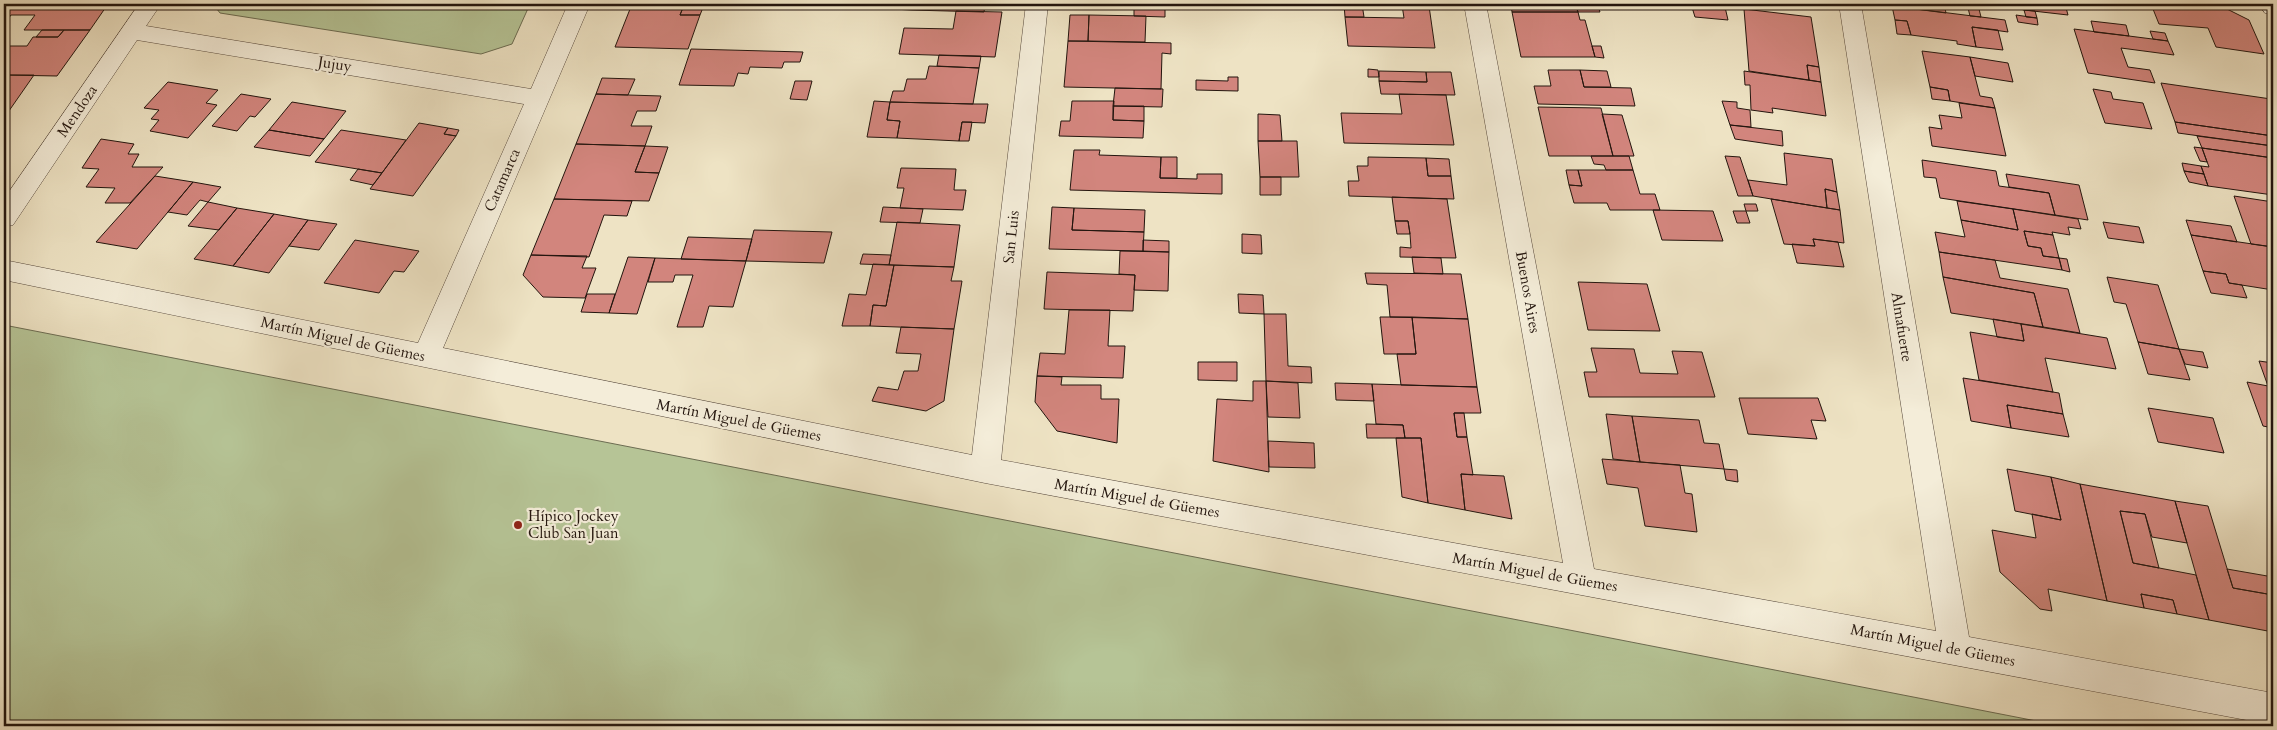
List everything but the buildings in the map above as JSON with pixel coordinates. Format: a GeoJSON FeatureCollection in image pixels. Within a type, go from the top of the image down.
{"type":"FeatureCollection","features":[{"type":"Feature","properties":{"kind":"street","name":"Mendoza"},"geometry":{"type":"LineString","coordinates":[[4,218],[150,4]]}},
{"type":"Feature","properties":{"kind":"street","name":"Catamarca"},"geometry":{"type":"LineString","coordinates":[[426,356],[579,4]]}},
{"type":"Feature","properties":{"kind":"street","name":"San Luis"},"geometry":{"type":"LineString","coordinates":[[985,470],[1038,4]]}},
{"type":"Feature","properties":{"kind":"street","name":"Buenos Aires"},"geometry":{"type":"LineString","coordinates":[[1475,4],[1582,580]]}},
{"type":"Feature","properties":{"kind":"street","name":"Almafuerte"},"geometry":{"type":"LineString","coordinates":[[1850,4],[1955,649]]}},
{"type":"Feature","properties":{"kind":"street"},"geometry":{"type":"LineString","coordinates":[[2269,4],[2273,8]]}},
{"type":"Feature","properties":{"kind":"street","name":"Jujuy"},"geometry":{"type":"LineString","coordinates":[[132,31],[538,98]]}},
{"type":"Feature","properties":{"kind":"street","name":"Martín Miguel de Güemes"},"geometry":{"type":"LineString","coordinates":[[4,270],[985,470],[2273,709]]}},
{"type":"Feature","properties":{"kind":"green space"},"geometry":{"type":"Polygon","coordinates":[[[213,4],[530,4],[512,44],[481,54],[220,13],[213,4]]]}},
{"type":"Feature","properties":{"kind":"green space","name":"Hípico Jockey Club San Juan"},"geometry":{"type":"Polygon","coordinates":[[[4,325],[2062,726],[4,726],[4,325]]]}},
{"type":"Feature","properties":{"kind":"place","name":"Hípico Jockey Club San Juan"},"geometry":{"type":"Point","coordinates":[518,525]}}]}
